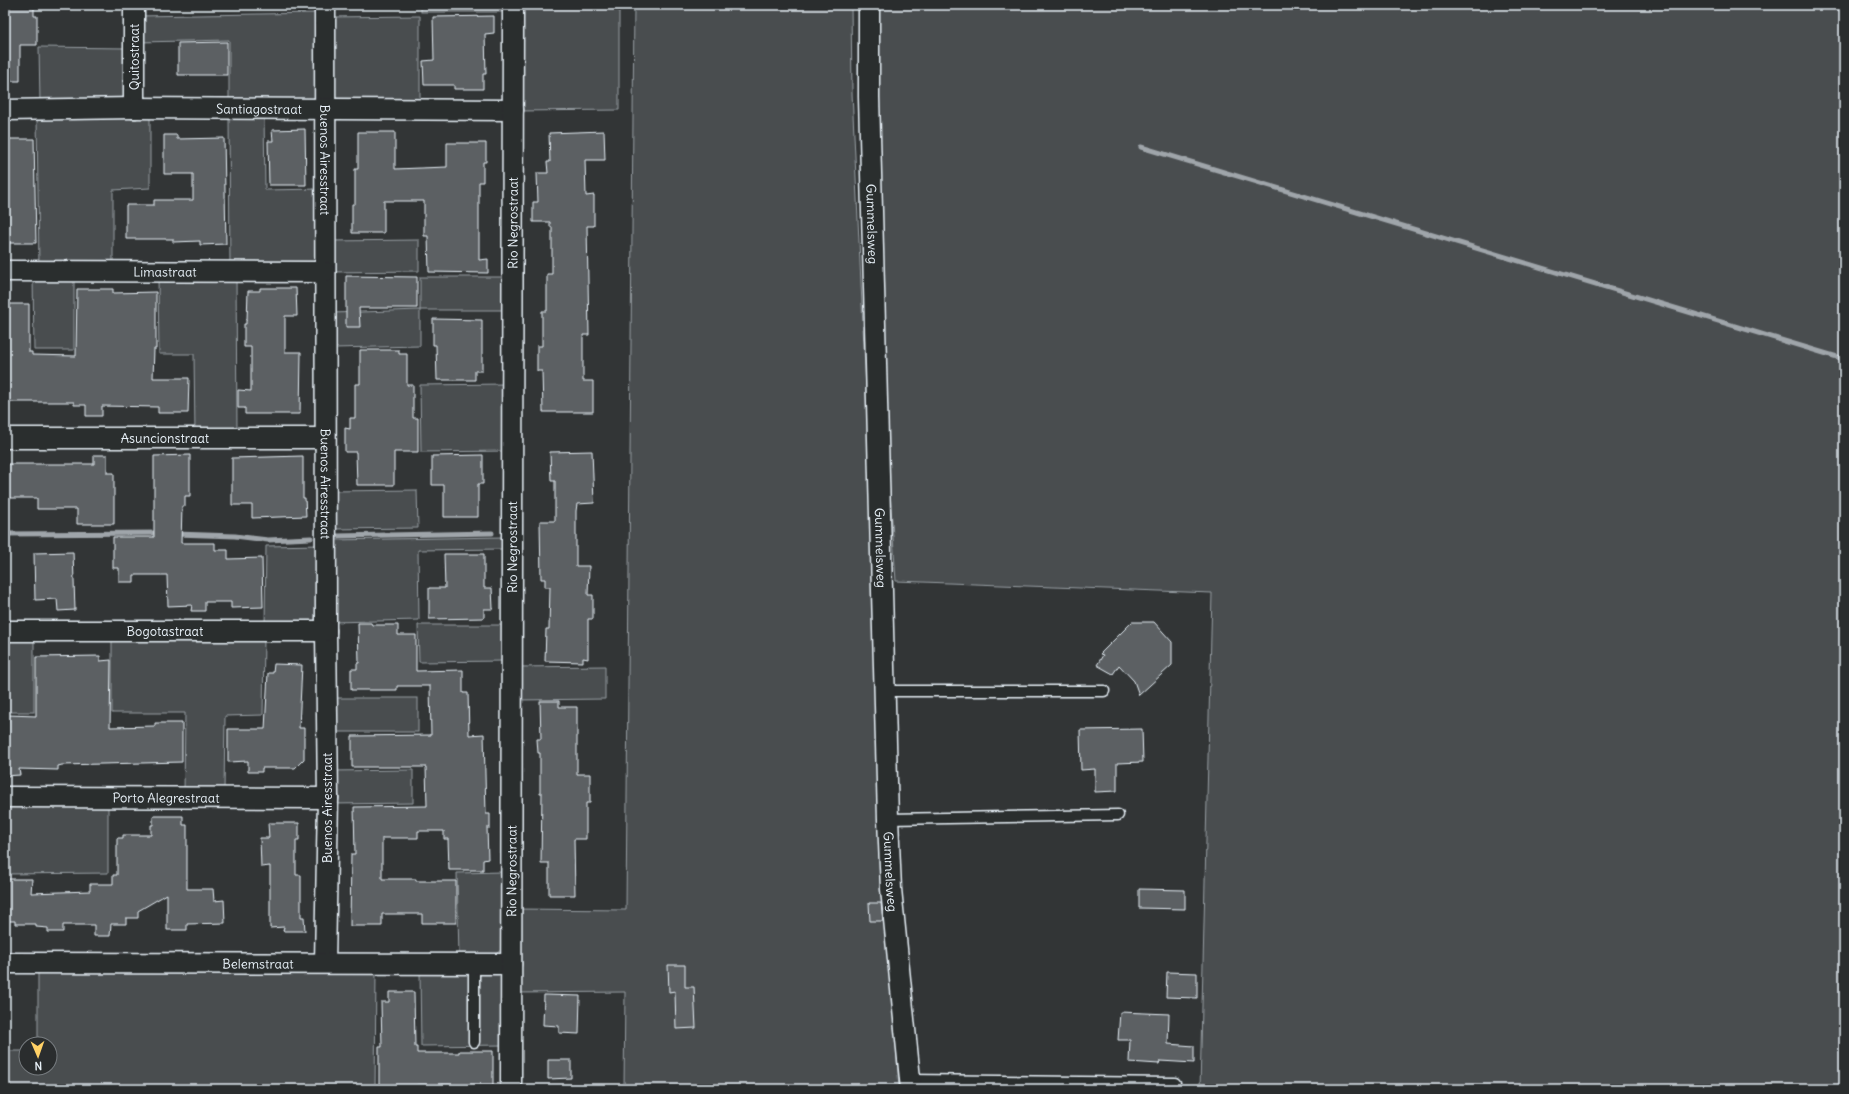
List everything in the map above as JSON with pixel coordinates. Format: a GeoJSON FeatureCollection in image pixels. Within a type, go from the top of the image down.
{"type":"FeatureCollection","features":[{"type":"Feature","properties":{"kind":"street","name":"Quitostraat"},"geometry":{"type":"LineString","coordinates":[[134,5],[134,108]]}},
{"type":"Feature","properties":{"kind":"street","name":"Buenos Airesstraat"},"geometry":{"type":"LineString","coordinates":[[325,5],[325,438],[328,798],[325,963]]}},
{"type":"Feature","properties":{"kind":"street","name":"Rio Negrostraat"},"geometry":{"type":"LineString","coordinates":[[511,1089],[513,5]]}},
{"type":"Feature","properties":{"kind":"street","name":"Gummelsweg"},"geometry":{"type":"LineString","coordinates":[[869,5],[869,97],[888,819],[891,889],[910,1084]]}},
{"type":"Feature","properties":{"kind":"street","name":"Santiagostraat"},"geometry":{"type":"LineString","coordinates":[[5,110],[134,108],[513,110]]}},
{"type":"Feature","properties":{"kind":"street","name":"Limastraat"},"geometry":{"type":"LineString","coordinates":[[5,271],[325,272]]}},
{"type":"Feature","properties":{"kind":"street","name":"Asuncionstraat"},"geometry":{"type":"LineString","coordinates":[[5,438],[325,438]]}},
{"type":"Feature","properties":{"kind":"street","name":"Bogotastraat"},"geometry":{"type":"LineString","coordinates":[[5,631],[326,631]]}},
{"type":"Feature","properties":{"kind":"street","name":"Porto Alegrestraat"},"geometry":{"type":"LineString","coordinates":[[5,797],[328,798]]}},
{"type":"Feature","properties":{"kind":"street","name":"Belemstraat"},"geometry":{"type":"LineString","coordinates":[[5,963],[511,964]]}},
{"type":"Feature","properties":{"kind":"lane"},"geometry":{"type":"LineString","coordinates":[[884,691],[1104,691]]}},
{"type":"Feature","properties":{"kind":"lane"},"geometry":{"type":"LineString","coordinates":[[888,819],[1118,815]]}},
{"type":"Feature","properties":{"kind":"lane"},"geometry":{"type":"LineString","coordinates":[[474,964],[474,1042]]}},
{"type":"Feature","properties":{"kind":"lane"},"geometry":{"type":"LineString","coordinates":[[910,1084],[1175,1083]]}},
{"type":"Feature","properties":{"kind":"shaded area"},"geometry":{"type":"Polygon","coordinates":[[[421,5],[507,5],[507,12],[421,12],[421,5]]]}},
{"type":"Feature","properties":{"kind":"shaded area"},"geometry":{"type":"Polygon","coordinates":[[[619,5],[619,110],[518,111],[518,6],[619,5]]]}},
{"type":"Feature","properties":{"kind":"shaded area"},"geometry":{"type":"Polygon","coordinates":[[[634,5],[851,5],[852,93],[875,580],[886,888],[899,1089],[624,1089],[625,992],[516,993],[516,909],[626,910],[634,5]]]}},
{"type":"Feature","properties":{"kind":"shaded area"},"geometry":{"type":"Polygon","coordinates":[[[862,5],[1844,5],[1844,1089],[1200,1089],[1212,593],[896,581],[863,91],[862,5]]]}},
{"type":"Feature","properties":{"kind":"shaded area"},"geometry":{"type":"Polygon","coordinates":[[[321,13],[317,98],[313,102],[229,103],[229,40],[140,42],[140,16],[321,13]]]}},
{"type":"Feature","properties":{"kind":"shaded area"},"geometry":{"type":"Polygon","coordinates":[[[420,16],[420,104],[335,103],[329,17],[420,16]]]}},
{"type":"Feature","properties":{"kind":"shaded area"},"geometry":{"type":"Polygon","coordinates":[[[39,47],[126,48],[124,103],[40,102],[39,47]]]}},
{"type":"Feature","properties":{"kind":"shaded area"},"geometry":{"type":"Polygon","coordinates":[[[150,114],[150,188],[113,190],[113,265],[39,266],[37,116],[150,114]]]}},
{"type":"Feature","properties":{"kind":"shaded area"},"geometry":{"type":"Polygon","coordinates":[[[264,115],[265,190],[321,189],[317,260],[311,265],[230,267],[229,116],[264,115]]]}},
{"type":"Feature","properties":{"kind":"shaded area"},"geometry":{"type":"Polygon","coordinates":[[[419,240],[419,271],[331,272],[331,241],[419,240]]]}},
{"type":"Feature","properties":{"kind":"shaded area"},"geometry":{"type":"Polygon","coordinates":[[[33,276],[74,276],[74,350],[34,350],[33,276]]]}},
{"type":"Feature","properties":{"kind":"shaded area"},"geometry":{"type":"Polygon","coordinates":[[[236,276],[237,433],[195,433],[194,354],[159,354],[158,277],[236,276]]]}},
{"type":"Feature","properties":{"kind":"shaded area"},"geometry":{"type":"Polygon","coordinates":[[[420,277],[505,277],[505,310],[420,310],[420,277]]]}},
{"type":"Feature","properties":{"kind":"shaded area"},"geometry":{"type":"Polygon","coordinates":[[[420,310],[420,346],[334,348],[333,313],[420,310]]]}},
{"type":"Feature","properties":{"kind":"shaded area"},"geometry":{"type":"Polygon","coordinates":[[[506,384],[507,451],[421,452],[420,385],[506,384]]]}},
{"type":"Feature","properties":{"kind":"shaded area"},"geometry":{"type":"Polygon","coordinates":[[[417,490],[418,528],[332,529],[332,491],[417,490]]]}},
{"type":"Feature","properties":{"kind":"shaded area"},"geometry":{"type":"Polygon","coordinates":[[[503,537],[503,549],[418,550],[419,620],[333,622],[333,540],[503,537]]]}},
{"type":"Feature","properties":{"kind":"shaded area"},"geometry":{"type":"Polygon","coordinates":[[[321,545],[316,620],[312,624],[265,627],[266,546],[321,545]]]}},
{"type":"Feature","properties":{"kind":"shaded area"},"geometry":{"type":"Polygon","coordinates":[[[418,625],[503,625],[503,661],[419,662],[418,625]]]}},
{"type":"Feature","properties":{"kind":"shaded area"},"geometry":{"type":"Polygon","coordinates":[[[5,636],[34,636],[34,712],[5,712],[5,636]]]}},
{"type":"Feature","properties":{"kind":"shaded area"},"geometry":{"type":"Polygon","coordinates":[[[264,636],[263,715],[225,716],[224,792],[184,793],[185,713],[112,713],[112,637],[264,636]]]}},
{"type":"Feature","properties":{"kind":"shaded area"},"geometry":{"type":"Polygon","coordinates":[[[605,666],[605,699],[517,700],[517,667],[605,666]]]}},
{"type":"Feature","properties":{"kind":"shaded area"},"geometry":{"type":"Polygon","coordinates":[[[331,698],[418,698],[418,732],[331,732],[331,698]]]}},
{"type":"Feature","properties":{"kind":"shaded area"},"geometry":{"type":"Polygon","coordinates":[[[413,770],[413,803],[332,804],[331,771],[413,770]]]}},
{"type":"Feature","properties":{"kind":"shaded area"},"geometry":{"type":"Polygon","coordinates":[[[5,802],[108,802],[108,873],[5,874],[5,802]]]}},
{"type":"Feature","properties":{"kind":"shaded area"},"geometry":{"type":"Polygon","coordinates":[[[503,872],[501,950],[487,956],[459,956],[457,873],[503,872]]]}},
{"type":"Feature","properties":{"kind":"shaded area"},"geometry":{"type":"Polygon","coordinates":[[[376,969],[375,1089],[5,1089],[5,1051],[18,1051],[18,1076],[58,1076],[58,1036],[38,1036],[38,971],[376,969]]]}},
{"type":"Feature","properties":{"kind":"shaded area"},"geometry":{"type":"Polygon","coordinates":[[[420,971],[499,974],[502,981],[503,1045],[421,1046],[420,971]]]}},
{"type":"Feature","properties":{"kind":"building"},"geometry":{"type":"Polygon","coordinates":[[[5,5],[34,5],[34,16],[37,16],[37,45],[20,45],[20,81],[5,81],[5,5]]]}},
{"type":"Feature","properties":{"kind":"building"},"geometry":{"type":"Polygon","coordinates":[[[494,16],[494,33],[485,34],[486,74],[483,74],[483,89],[454,89],[454,85],[424,85],[423,61],[434,60],[433,17],[494,16]]]}},
{"type":"Feature","properties":{"kind":"building"},"geometry":{"type":"Polygon","coordinates":[[[227,42],[227,75],[178,75],[178,43],[227,42]]]}},
{"type":"Feature","properties":{"kind":"building"},"geometry":{"type":"Polygon","coordinates":[[[305,129],[306,185],[269,185],[268,141],[273,141],[272,130],[305,129]]]}},
{"type":"Feature","properties":{"kind":"building"},"geometry":{"type":"Polygon","coordinates":[[[604,131],[605,160],[585,160],[586,196],[594,195],[594,226],[587,226],[589,335],[583,335],[583,381],[593,381],[593,412],[543,412],[542,371],[537,371],[537,346],[542,346],[542,311],[547,311],[547,274],[552,274],[552,227],[550,227],[550,222],[533,222],[533,202],[538,202],[537,173],[548,173],[547,162],[550,162],[549,133],[604,131]]]}},
{"type":"Feature","properties":{"kind":"building"},"geometry":{"type":"Polygon","coordinates":[[[358,132],[395,132],[395,169],[447,167],[447,143],[486,143],[486,162],[483,162],[483,182],[479,182],[479,260],[488,259],[488,273],[429,272],[428,236],[424,236],[424,201],[384,201],[384,233],[352,233],[352,204],[355,204],[355,169],[358,169],[358,132]]]}},
{"type":"Feature","properties":{"kind":"building"},"geometry":{"type":"Polygon","coordinates":[[[164,135],[177,135],[177,139],[224,138],[226,244],[200,245],[200,241],[173,242],[173,239],[126,239],[126,205],[154,205],[154,200],[193,200],[193,174],[164,174],[164,135]]]}},
{"type":"Feature","properties":{"kind":"building"},"geometry":{"type":"Polygon","coordinates":[[[5,139],[34,139],[36,243],[5,243],[5,139]]]}},
{"type":"Feature","properties":{"kind":"building"},"geometry":{"type":"Polygon","coordinates":[[[346,276],[417,277],[417,308],[359,308],[360,327],[346,327],[346,276]]]}},
{"type":"Feature","properties":{"kind":"building"},"geometry":{"type":"Polygon","coordinates":[[[260,288],[296,288],[297,316],[285,316],[285,352],[301,352],[300,414],[245,414],[245,408],[238,408],[238,390],[251,391],[251,347],[244,347],[244,324],[246,324],[247,320],[248,291],[260,291],[260,288]]]}},
{"type":"Feature","properties":{"kind":"building"},"geometry":{"type":"Polygon","coordinates":[[[77,289],[113,289],[113,293],[156,292],[156,349],[154,349],[153,378],[189,378],[188,413],[158,413],[158,407],[102,406],[102,416],[86,416],[86,405],[74,405],[74,402],[5,402],[5,304],[29,304],[29,352],[32,352],[32,355],[76,356],[77,289]]]}},
{"type":"Feature","properties":{"kind":"building"},"geometry":{"type":"Polygon","coordinates":[[[433,319],[482,320],[482,371],[475,371],[475,380],[437,380],[436,345],[433,345],[433,319]]]}},
{"type":"Feature","properties":{"kind":"building"},"geometry":{"type":"Polygon","coordinates":[[[360,350],[399,350],[399,354],[407,354],[407,385],[413,385],[413,418],[418,418],[418,452],[394,452],[394,485],[357,485],[356,452],[345,452],[345,428],[350,429],[350,418],[355,418],[355,384],[360,384],[360,350]]]}},
{"type":"Feature","properties":{"kind":"building"},"geometry":{"type":"Polygon","coordinates":[[[592,451],[594,503],[577,504],[576,511],[576,566],[589,566],[588,595],[593,595],[593,619],[588,619],[588,659],[583,658],[583,662],[545,661],[546,629],[549,629],[550,587],[545,587],[545,579],[541,579],[540,521],[555,521],[555,481],[551,481],[550,452],[592,451]]]}},
{"type":"Feature","properties":{"kind":"building"},"geometry":{"type":"Polygon","coordinates":[[[94,455],[107,455],[107,473],[114,473],[114,524],[77,524],[77,509],[37,509],[37,498],[5,498],[5,464],[94,464],[94,455]]]}},
{"type":"Feature","properties":{"kind":"building"},"geometry":{"type":"Polygon","coordinates":[[[190,455],[190,496],[185,496],[185,506],[182,506],[181,543],[215,543],[215,550],[228,550],[228,559],[262,558],[263,607],[231,608],[231,602],[205,602],[205,611],[191,611],[192,605],[168,606],[167,575],[134,575],[134,582],[119,582],[119,568],[113,568],[113,537],[154,537],[154,456],[190,455]]]}},
{"type":"Feature","properties":{"kind":"building"},"geometry":{"type":"Polygon","coordinates":[[[483,455],[483,484],[478,484],[478,517],[444,517],[444,485],[432,485],[432,456],[483,455]]]}},
{"type":"Feature","properties":{"kind":"building"},"geometry":{"type":"Polygon","coordinates":[[[303,456],[303,498],[305,498],[306,516],[252,518],[252,505],[232,505],[232,458],[303,456]]]}},
{"type":"Feature","properties":{"kind":"building"},"geometry":{"type":"Polygon","coordinates":[[[73,552],[75,610],[58,611],[57,599],[35,600],[34,553],[73,552]]]}},
{"type":"Feature","properties":{"kind":"building"},"geometry":{"type":"Polygon","coordinates":[[[444,554],[484,554],[484,588],[492,588],[493,609],[484,609],[484,618],[429,619],[429,588],[445,588],[444,554]]]}},
{"type":"Feature","properties":{"kind":"building"},"geometry":{"type":"Polygon","coordinates":[[[1132,622],[1154,622],[1172,642],[1172,665],[1139,695],[1134,681],[1119,665],[1113,674],[1097,665],[1103,655],[1100,654],[1132,622]]]}},
{"type":"Feature","properties":{"kind":"building"},"geometry":{"type":"Polygon","coordinates":[[[358,623],[371,623],[372,625],[398,625],[398,635],[416,635],[416,671],[463,670],[463,693],[468,693],[469,735],[484,734],[486,814],[490,814],[490,828],[487,828],[488,859],[483,860],[483,870],[449,870],[448,839],[444,839],[444,831],[418,831],[418,838],[382,838],[382,879],[456,881],[456,923],[422,923],[422,914],[382,914],[382,926],[350,926],[351,854],[355,854],[354,807],[427,806],[426,767],[352,767],[352,736],[431,735],[430,686],[397,686],[397,690],[351,690],[351,669],[357,669],[357,663],[359,663],[358,623]]]}},
{"type":"Feature","properties":{"kind":"building"},"geometry":{"type":"Polygon","coordinates":[[[100,656],[100,661],[111,660],[110,727],[155,726],[155,723],[182,723],[182,762],[62,765],[58,766],[58,770],[19,769],[20,775],[5,776],[5,722],[8,722],[8,715],[36,716],[36,657],[100,656]]]}},
{"type":"Feature","properties":{"kind":"building"},"geometry":{"type":"Polygon","coordinates":[[[274,664],[302,665],[299,728],[304,728],[304,759],[295,768],[262,768],[262,772],[248,772],[248,761],[228,762],[228,729],[265,729],[268,673],[273,673],[274,664]]]}},
{"type":"Feature","properties":{"kind":"building"},"geometry":{"type":"Polygon","coordinates":[[[540,701],[559,701],[559,707],[577,707],[577,774],[590,774],[590,803],[586,803],[586,839],[574,839],[575,895],[549,895],[549,863],[541,863],[542,793],[540,793],[540,753],[538,753],[537,739],[541,739],[540,701]]]}},
{"type":"Feature","properties":{"kind":"building"},"geometry":{"type":"Polygon","coordinates":[[[1142,729],[1143,762],[1117,763],[1117,791],[1095,792],[1095,769],[1081,770],[1080,730],[1142,729]]]}},
{"type":"Feature","properties":{"kind":"building"},"geometry":{"type":"Polygon","coordinates":[[[153,816],[183,816],[183,825],[187,825],[187,889],[213,889],[214,901],[224,900],[225,923],[187,924],[187,930],[167,930],[167,894],[138,911],[138,918],[126,918],[126,924],[111,924],[110,936],[94,936],[94,925],[63,925],[63,932],[48,932],[48,928],[36,927],[36,924],[15,924],[15,921],[8,921],[8,918],[5,918],[5,879],[32,879],[31,893],[90,891],[90,884],[113,884],[113,875],[117,875],[117,838],[123,838],[123,835],[151,835],[153,816]]]}},
{"type":"Feature","properties":{"kind":"building"},"geometry":{"type":"Polygon","coordinates":[[[268,823],[299,823],[299,840],[296,840],[296,875],[301,875],[301,917],[304,917],[305,931],[283,931],[284,927],[270,928],[270,866],[261,867],[260,838],[269,838],[268,823]]]}},
{"type":"Feature","properties":{"kind":"building"},"geometry":{"type":"Polygon","coordinates":[[[1139,889],[1185,890],[1185,909],[1139,908],[1139,889]]]}},
{"type":"Feature","properties":{"kind":"building"},"geometry":{"type":"Polygon","coordinates":[[[869,903],[881,903],[883,921],[870,921],[869,903]]]}},
{"type":"Feature","properties":{"kind":"building"},"geometry":{"type":"Polygon","coordinates":[[[668,965],[685,965],[685,987],[694,987],[696,1028],[676,1029],[675,991],[669,992],[668,965]]]}},
{"type":"Feature","properties":{"kind":"building"},"geometry":{"type":"Polygon","coordinates":[[[1167,972],[1197,973],[1197,998],[1166,997],[1167,972]]]}},
{"type":"Feature","properties":{"kind":"building"},"geometry":{"type":"Polygon","coordinates":[[[389,992],[414,992],[415,1047],[417,1047],[417,1053],[493,1051],[493,1089],[459,1089],[459,1085],[417,1085],[417,1088],[413,1089],[379,1089],[379,1047],[382,1047],[381,1002],[389,1002],[389,992]]]}},
{"type":"Feature","properties":{"kind":"building"},"geometry":{"type":"Polygon","coordinates":[[[544,995],[580,996],[579,1034],[559,1033],[559,1026],[543,1025],[544,995]]]}},
{"type":"Feature","properties":{"kind":"building"},"geometry":{"type":"Polygon","coordinates":[[[1120,1012],[1169,1014],[1168,1044],[1194,1046],[1194,1063],[1160,1061],[1159,1064],[1129,1062],[1130,1040],[1118,1040],[1120,1012]]]}},
{"type":"Feature","properties":{"kind":"building"},"geometry":{"type":"Polygon","coordinates":[[[548,1060],[571,1060],[571,1078],[548,1079],[548,1060]]]}},
{"type":"Feature","properties":{"kind":"waterway"},"geometry":{"type":"LineString","coordinates":[[1141,147],[1844,359]]}},
{"type":"Feature","properties":{"kind":"waterway"},"geometry":{"type":"LineString","coordinates":[[5,534],[160,533]]}},
{"type":"Feature","properties":{"kind":"waterway"},"geometry":{"type":"LineString","coordinates":[[337,536],[492,533]]}},
{"type":"Feature","properties":{"kind":"waterway"},"geometry":{"type":"LineString","coordinates":[[176,534],[235,536],[268,540],[311,538]]}}]}
